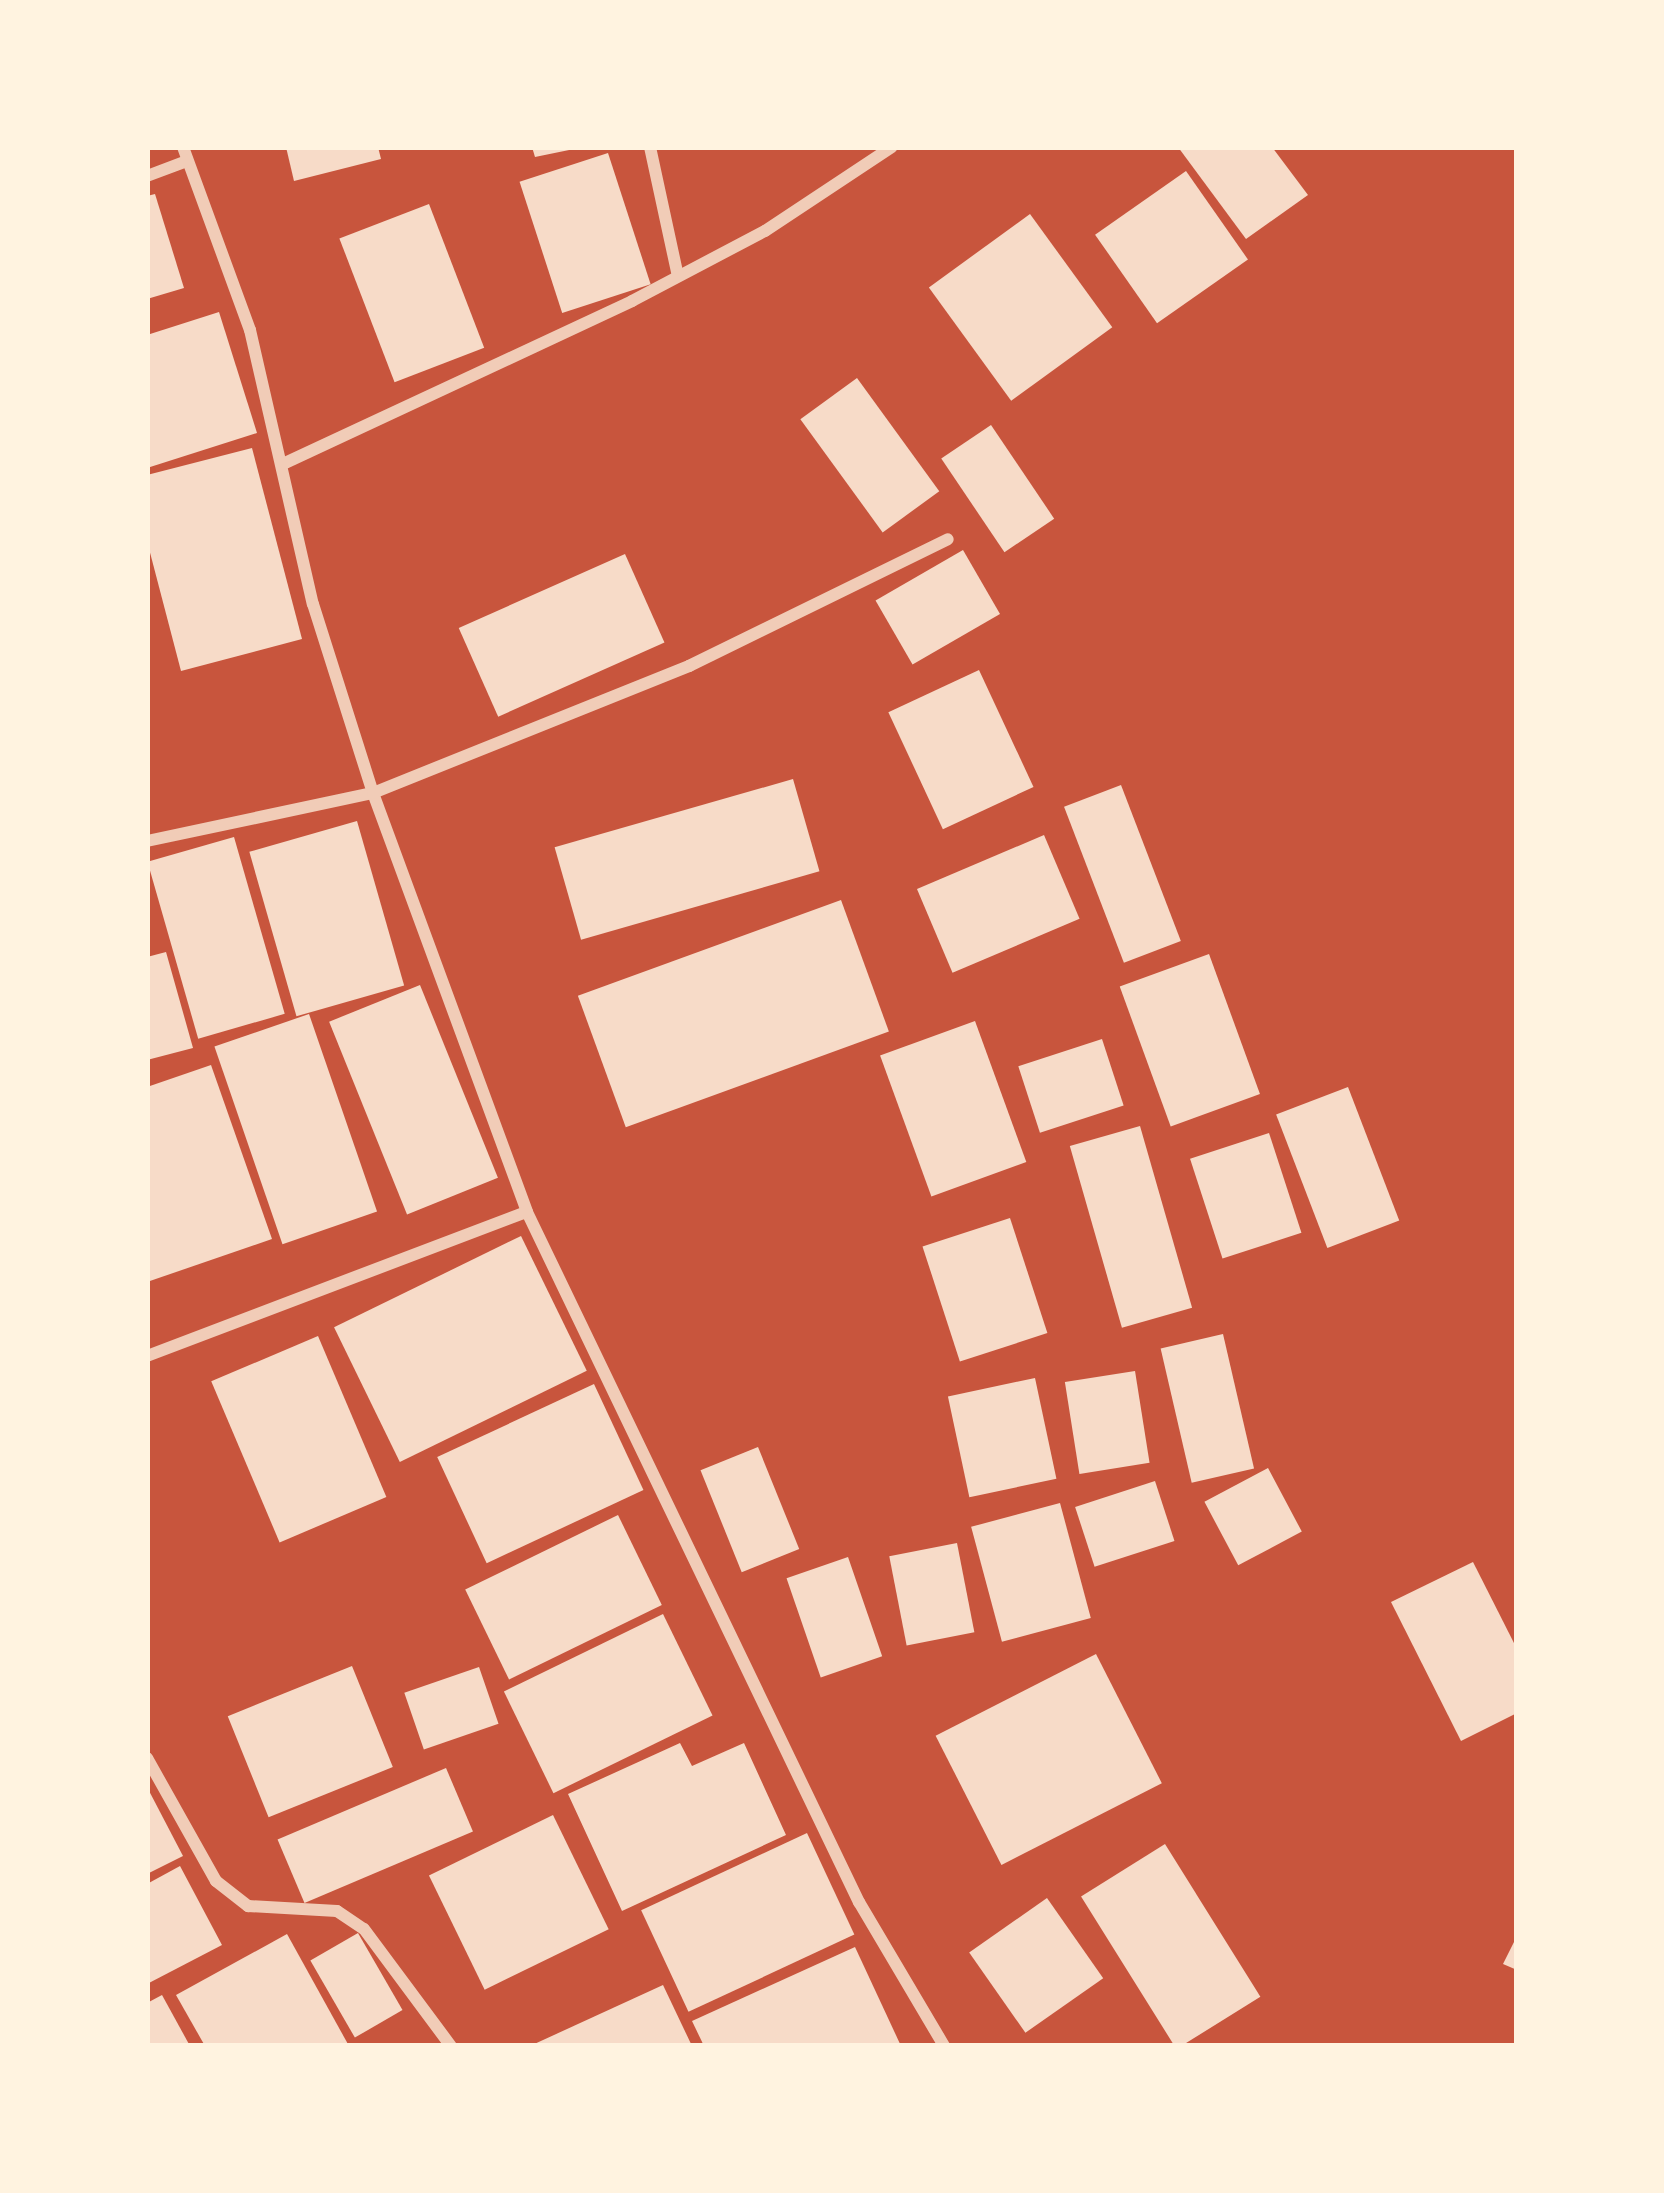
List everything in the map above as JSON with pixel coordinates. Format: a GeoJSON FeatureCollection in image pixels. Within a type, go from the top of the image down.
{"type":"FeatureCollection","features":[{"type":"Feature","properties":{"kind":"street"},"geometry":{"type":"LineString","coordinates":[[650,147],[678,276]]}},
{"type":"Feature","properties":{"kind":"street"},"geometry":{"type":"LineString","coordinates":[[285,463],[765,231],[892,147]]}},
{"type":"Feature","properties":{"kind":"street"},"geometry":{"type":"LineString","coordinates":[[147,176],[185,154],[250,330],[285,463],[313,604],[373,793],[526,1212],[859,1902],[944,2046]]}},
{"type":"Feature","properties":{"kind":"street"},"geometry":{"type":"LineString","coordinates":[[147,841],[373,793],[688,666],[948,539]]}},
{"type":"Feature","properties":{"kind":"street"},"geometry":{"type":"LineString","coordinates":[[147,1356],[526,1212]]}},
{"type":"Feature","properties":{"kind":"street"},"geometry":{"type":"LineString","coordinates":[[147,1758],[216,1881],[248,1906],[337,1911],[364,1928],[451,2046]]}},
{"type":"Feature","properties":{"kind":"building"},"geometry":{"type":"Polygon","coordinates":[[[286,147],[378,147],[381,159],[294,181],[286,147]]]}},
{"type":"Feature","properties":{"kind":"building"},"geometry":{"type":"Polygon","coordinates":[[[532,147],[574,147],[574,149],[535,157],[532,147]]]}},
{"type":"Feature","properties":{"kind":"building"},"geometry":{"type":"Polygon","coordinates":[[[1178,147],[1272,147],[1308,195],[1246,239],[1178,147]]]}},
{"type":"Feature","properties":{"kind":"building"},"geometry":{"type":"Polygon","coordinates":[[[608,153],[651,284],[562,313],[520,182],[608,153]]]}},
{"type":"Feature","properties":{"kind":"building"},"geometry":{"type":"Polygon","coordinates":[[[1186,171],[1248,259],[1157,323],[1095,235],[1186,171]]]}},
{"type":"Feature","properties":{"kind":"building"},"geometry":{"type":"Polygon","coordinates":[[[155,194],[184,288],[147,299],[147,196],[155,194]]]}},
{"type":"Feature","properties":{"kind":"building"},"geometry":{"type":"Polygon","coordinates":[[[429,204],[484,348],[395,382],[339,238],[429,204]]]}},
{"type":"Feature","properties":{"kind":"building"},"geometry":{"type":"Polygon","coordinates":[[[1030,214],[1112,327],[1011,401],[929,287],[1030,214]]]}},
{"type":"Feature","properties":{"kind":"building"},"geometry":{"type":"Polygon","coordinates":[[[219,312],[257,433],[147,468],[147,335],[219,312]]]}},
{"type":"Feature","properties":{"kind":"building"},"geometry":{"type":"Polygon","coordinates":[[[857,378],[939,491],[883,532],[800,419],[857,378]]]}},
{"type":"Feature","properties":{"kind":"building"},"geometry":{"type":"Polygon","coordinates":[[[991,425],[1054,519],[1004,552],[941,459],[991,425]]]}},
{"type":"Feature","properties":{"kind":"building"},"geometry":{"type":"Polygon","coordinates":[[[252,448],[302,639],[181,671],[147,541],[147,475],[252,448]]]}},
{"type":"Feature","properties":{"kind":"building"},"geometry":{"type":"Polygon","coordinates":[[[963,550],[1000,614],[913,665],[876,600],[963,550]]]}},
{"type":"Feature","properties":{"kind":"building"},"geometry":{"type":"Polygon","coordinates":[[[625,554],[664,643],[498,717],[459,628],[625,554]]]}},
{"type":"Feature","properties":{"kind":"building"},"geometry":{"type":"Polygon","coordinates":[[[979,670],[1034,787],[943,829],[888,712],[979,670]]]}},
{"type":"Feature","properties":{"kind":"building"},"geometry":{"type":"Polygon","coordinates":[[[793,779],[819,871],[581,940],[555,847],[793,779]]]}},
{"type":"Feature","properties":{"kind":"building"},"geometry":{"type":"Polygon","coordinates":[[[1121,785],[1181,941],[1124,963],[1064,807],[1121,785]]]}},
{"type":"Feature","properties":{"kind":"building"},"geometry":{"type":"Polygon","coordinates":[[[357,821],[404,985],[296,1016],[249,852],[357,821]]]}},
{"type":"Feature","properties":{"kind":"building"},"geometry":{"type":"Polygon","coordinates":[[[1044,835],[1080,919],[953,973],[917,889],[1044,835]]]}},
{"type":"Feature","properties":{"kind":"building"},"geometry":{"type":"Polygon","coordinates":[[[234,837],[285,1014],[198,1039],[147,862],[234,837]]]}},
{"type":"Feature","properties":{"kind":"building"},"geometry":{"type":"Polygon","coordinates":[[[841,900],[889,1032],[626,1127],[578,996],[841,900]]]}},
{"type":"Feature","properties":{"kind":"building"},"geometry":{"type":"Polygon","coordinates":[[[166,952],[193,1048],[147,1060],[147,957],[166,952]]]}},
{"type":"Feature","properties":{"kind":"building"},"geometry":{"type":"Polygon","coordinates":[[[1209,954],[1260,1094],[1171,1127],[1120,986],[1209,954]]]}},
{"type":"Feature","properties":{"kind":"building"},"geometry":{"type":"Polygon","coordinates":[[[420,985],[498,1178],[407,1215],[329,1022],[420,985]]]}},
{"type":"Feature","properties":{"kind":"building"},"geometry":{"type":"Polygon","coordinates":[[[309,1014],[377,1212],[282,1244],[214,1047],[309,1014]]]}},
{"type":"Feature","properties":{"kind":"building"},"geometry":{"type":"Polygon","coordinates":[[[975,1021],[1026,1162],[931,1196],[880,1056],[975,1021]]]}},
{"type":"Feature","properties":{"kind":"building"},"geometry":{"type":"Polygon","coordinates":[[[1102,1039],[1124,1106],[1040,1133],[1018,1066],[1102,1039]]]}},
{"type":"Feature","properties":{"kind":"building"},"geometry":{"type":"Polygon","coordinates":[[[211,1065],[272,1239],[147,1282],[147,1087],[211,1065]]]}},
{"type":"Feature","properties":{"kind":"building"},"geometry":{"type":"Polygon","coordinates":[[[1348,1087],[1399,1221],[1327,1248],[1276,1115],[1348,1087]]]}},
{"type":"Feature","properties":{"kind":"building"},"geometry":{"type":"Polygon","coordinates":[[[1140,1126],[1192,1308],[1122,1328],[1070,1146],[1140,1126]]]}},
{"type":"Feature","properties":{"kind":"building"},"geometry":{"type":"Polygon","coordinates":[[[1269,1133],[1301,1233],[1223,1259],[1190,1159],[1269,1133]]]}},
{"type":"Feature","properties":{"kind":"building"},"geometry":{"type":"Polygon","coordinates":[[[1010,1218],[1047,1333],[960,1362],[923,1246],[1010,1218]]]}},
{"type":"Feature","properties":{"kind":"building"},"geometry":{"type":"Polygon","coordinates":[[[521,1236],[587,1371],[400,1462],[334,1327],[521,1236]]]}},
{"type":"Feature","properties":{"kind":"building"},"geometry":{"type":"Polygon","coordinates":[[[1223,1334],[1254,1468],[1192,1483],[1161,1348],[1223,1334]]]}},
{"type":"Feature","properties":{"kind":"building"},"geometry":{"type":"Polygon","coordinates":[[[318,1336],[386,1497],[280,1542],[211,1381],[318,1336]]]}},
{"type":"Feature","properties":{"kind":"building"},"geometry":{"type":"Polygon","coordinates":[[[1135,1371],[1150,1463],[1079,1474],[1065,1382],[1135,1371]]]}},
{"type":"Feature","properties":{"kind":"building"},"geometry":{"type":"Polygon","coordinates":[[[1035,1378],[1056,1479],[969,1497],[948,1397],[1035,1378]]]}},
{"type":"Feature","properties":{"kind":"building"},"geometry":{"type":"Polygon","coordinates":[[[594,1384],[643,1490],[487,1563],[437,1457],[594,1384]]]}},
{"type":"Feature","properties":{"kind":"building"},"geometry":{"type":"Polygon","coordinates":[[[758,1447],[799,1549],[742,1572],[701,1470],[758,1447]]]}},
{"type":"Feature","properties":{"kind":"building"},"geometry":{"type":"Polygon","coordinates":[[[1268,1468],[1302,1532],[1238,1565],[1204,1502],[1268,1468]]]}},
{"type":"Feature","properties":{"kind":"building"},"geometry":{"type":"Polygon","coordinates":[[[1155,1481],[1174,1541],[1095,1567],[1075,1507],[1155,1481]]]}},
{"type":"Feature","properties":{"kind":"building"},"geometry":{"type":"Polygon","coordinates":[[[1060,1503],[1091,1618],[1002,1642],[971,1527],[1060,1503]]]}},
{"type":"Feature","properties":{"kind":"building"},"geometry":{"type":"Polygon","coordinates":[[[618,1515],[662,1605],[509,1679],[465,1590],[618,1515]]]}},
{"type":"Feature","properties":{"kind":"building"},"geometry":{"type":"Polygon","coordinates":[[[957,1543],[974,1632],[907,1645],[889,1556],[957,1543]]]}},
{"type":"Feature","properties":{"kind":"building"},"geometry":{"type":"Polygon","coordinates":[[[848,1557],[882,1656],[821,1677],[787,1578],[848,1557]]]}},
{"type":"Feature","properties":{"kind":"building"},"geometry":{"type":"Polygon","coordinates":[[[1473,1562],[1517,1649],[1517,1713],[1461,1741],[1391,1602],[1473,1562]]]}},
{"type":"Feature","properties":{"kind":"building"},"geometry":{"type":"Polygon","coordinates":[[[663,1614],[713,1716],[553,1793],[504,1692],[663,1614]]]}},
{"type":"Feature","properties":{"kind":"building"},"geometry":{"type":"Polygon","coordinates":[[[1096,1654],[1162,1783],[1001,1865],[936,1736],[1096,1654]]]}},
{"type":"Feature","properties":{"kind":"building"},"geometry":{"type":"Polygon","coordinates":[[[352,1666],[393,1767],[269,1817],[228,1716],[352,1666]]]}},
{"type":"Feature","properties":{"kind":"building"},"geometry":{"type":"Polygon","coordinates":[[[479,1667],[499,1724],[424,1749],[404,1693],[479,1667]]]}},
{"type":"Feature","properties":{"kind":"building"},"geometry":{"type":"Polygon","coordinates":[[[680,1743],[692,1766],[744,1743],[786,1835],[622,1911],[568,1794],[680,1743]]]}},
{"type":"Feature","properties":{"kind":"building"},"geometry":{"type":"Polygon","coordinates":[[[446,1768],[473,1832],[305,1903],[278,1840],[446,1768]]]}},
{"type":"Feature","properties":{"kind":"building"},"geometry":{"type":"Polygon","coordinates":[[[147,1787],[183,1856],[147,1874],[147,1787]]]}},
{"type":"Feature","properties":{"kind":"building"},"geometry":{"type":"Polygon","coordinates":[[[553,1815],[609,1929],[485,1990],[429,1875],[553,1815]]]}},
{"type":"Feature","properties":{"kind":"building"},"geometry":{"type":"Polygon","coordinates":[[[807,1833],[854,1935],[688,2012],[641,1910],[807,1833]]]}},
{"type":"Feature","properties":{"kind":"building"},"geometry":{"type":"Polygon","coordinates":[[[1165,1844],[1260,1997],[1174,2046],[1081,1896],[1165,1844]]]}},
{"type":"Feature","properties":{"kind":"building"},"geometry":{"type":"Polygon","coordinates":[[[180,1866],[222,1945],[147,1984],[147,1884],[180,1866]]]}},
{"type":"Feature","properties":{"kind":"building"},"geometry":{"type":"Polygon","coordinates":[[[1047,1898],[1103,1978],[1025,2033],[969,1952],[1047,1898]]]}},
{"type":"Feature","properties":{"kind":"building"},"geometry":{"type":"Polygon","coordinates":[[[358,1933],[402,2010],[355,2038],[310,1960],[358,1933]]]}},
{"type":"Feature","properties":{"kind":"building"},"geometry":{"type":"Polygon","coordinates":[[[287,1934],[349,2046],[205,2046],[176,1995],[287,1934]]]}},
{"type":"Feature","properties":{"kind":"building"},"geometry":{"type":"Polygon","coordinates":[[[1517,1936],[1517,1970],[1503,1964],[1517,1936]]]}},
{"type":"Feature","properties":{"kind":"building"},"geometry":{"type":"Polygon","coordinates":[[[855,1947],[901,2046],[704,2046],[692,2021],[855,1947]]]}},
{"type":"Feature","properties":{"kind":"building"},"geometry":{"type":"Polygon","coordinates":[[[663,1985],[692,2046],[530,2046],[663,1985]]]}},
{"type":"Feature","properties":{"kind":"building"},"geometry":{"type":"Polygon","coordinates":[[[162,1995],[190,2046],[147,2046],[147,2003],[162,1995]]]}}]}
